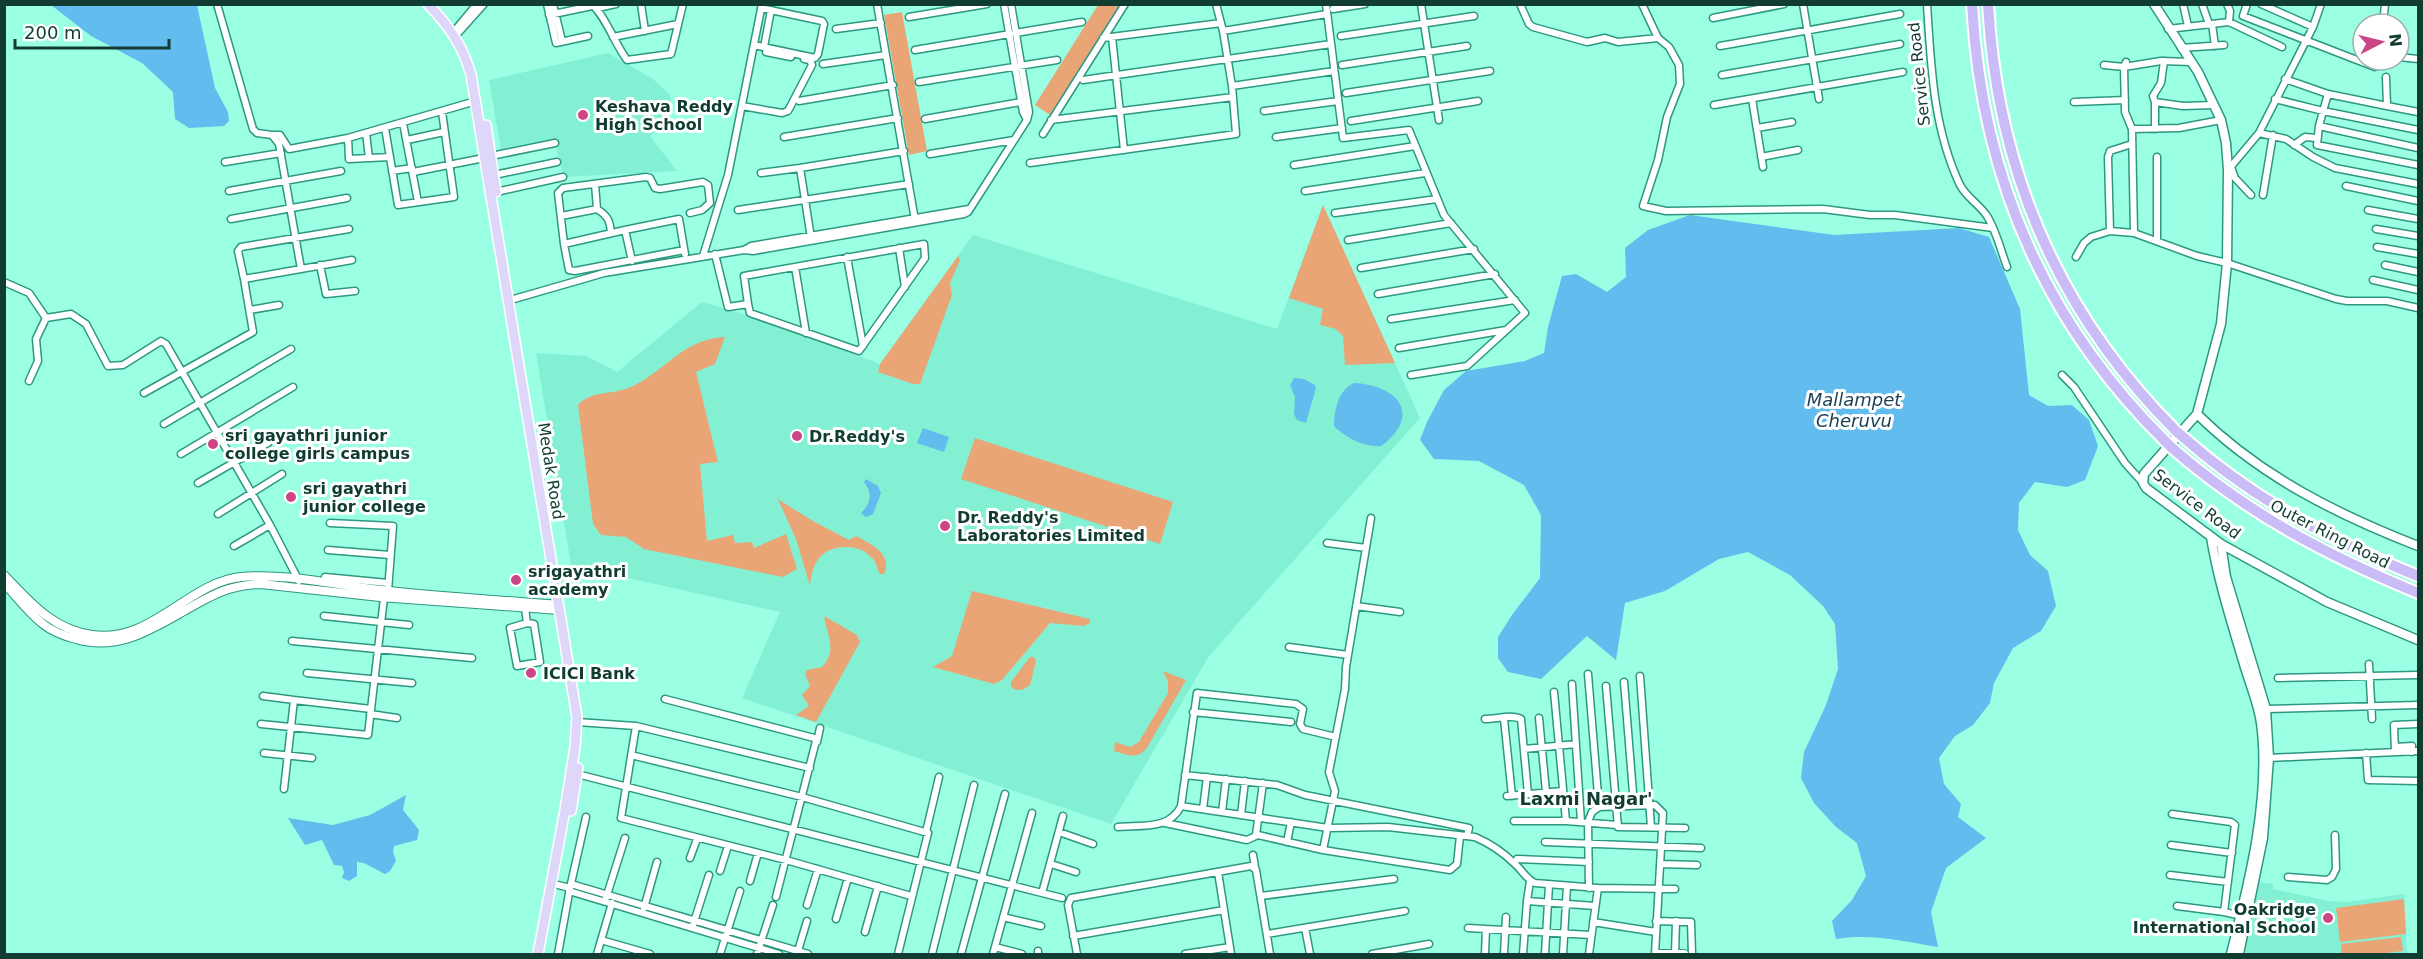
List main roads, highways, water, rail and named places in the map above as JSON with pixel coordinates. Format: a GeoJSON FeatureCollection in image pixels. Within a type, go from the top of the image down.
{"type":"FeatureCollection","features":[{"type":"Feature","properties":{"kind":"highway","name":"Outer Ring Road"},"geometry":{"type":"LineString","coordinates":[[1972,4],[1980,81],[1994,150],[2015,217],[2052,296],[2080,341],[2109,379],[2169,445],[2228,494],[2287,532],[2418,593]]}},
{"type":"Feature","properties":{"kind":"highway","name":"Outer Ring Road"},"geometry":{"type":"LineString","coordinates":[[1988,4],[1995,78],[2009,146],[2030,211],[2066,289],[2094,333],[2121,369],[2180,434],[2237,481],[2294,518],[2356,549],[2418,576]]}},
{"type":"Feature","properties":{"kind":"main road","name":"Medak Road"},"geometry":{"type":"LineString","coordinates":[[428,4],[448,25],[462,50],[471,75],[488,157],[494,175],[558,608],[580,722],[538,954]]}},
{"type":"Feature","properties":{"kind":"main road","name":"Medak Road"},"geometry":{"type":"LineString","coordinates":[[436,4],[458,30],[468,47],[476,73],[580,722],[577,774],[544,954]]}},
{"type":"Feature","properties":{"kind":"main road"},"geometry":{"type":"LineString","coordinates":[[2154,4],[2191,62],[2221,120],[2230,168],[2227,263],[2221,324],[2197,414],[2236,448],[2282,481],[2320,504],[2418,546]]}},
{"type":"Feature","properties":{"kind":"main road","name":"Service Road"},"geometry":{"type":"LineString","coordinates":[[2197,414],[2144,474],[2143,483],[2146,488],[2222,544],[2326,602],[2418,640]]}},
{"type":"Feature","properties":{"kind":"main road"},"geometry":{"type":"LineString","coordinates":[[2211,537],[2221,586],[2257,708],[2262,742],[2261,795],[2242,916],[2231,954]]}},
{"type":"Feature","properties":{"kind":"main road"},"geometry":{"type":"LineString","coordinates":[[2222,544],[2226,577],[2266,709],[2269,758],[2263,838],[2239,954]]}},
{"type":"Feature","properties":{"kind":"water"},"geometry":{"type":"Polygon","coordinates":[[[51,5],[197,5],[215,88],[228,112],[229,121],[224,126],[189,128],[175,119],[173,92],[142,63],[91,36],[51,5]]]}},
{"type":"Feature","properties":{"kind":"water","name":"Mallampet Cheruvu"},"geometry":{"type":"Polygon","coordinates":[[[1690,215],[1834,235],[1959,228],[1989,237],[2020,309],[2029,395],[2048,406],[2072,405],[2089,420],[2098,446],[2085,480],[2067,487],[2035,482],[2019,503],[2018,530],[2030,555],[2048,571],[2056,606],[2041,631],[2013,648],[1994,683],[1990,703],[1973,725],[1955,736],[1939,758],[1944,784],[1961,804],[1958,817],[1986,838],[1946,868],[1931,912],[1938,947],[1874,937],[1836,939],[1832,921],[1852,900],[1866,876],[1857,843],[1836,827],[1814,803],[1801,778],[1804,752],[1826,705],[1838,669],[1835,624],[1823,606],[1790,575],[1748,552],[1719,559],[1665,591],[1625,603],[1616,660],[1587,636],[1541,679],[1508,672],[1498,658],[1498,637],[1540,578],[1541,515],[1524,485],[1479,461],[1434,459],[1420,440],[1444,390],[1466,371],[1525,361],[1544,353],[1548,327],[1562,276],[1576,274],[1607,292],[1626,277],[1625,248],[1648,230],[1690,215]]]}},
{"type":"Feature","properties":{"kind":"water"},"geometry":{"type":"Polygon","coordinates":[[[1294,378],[1304,379],[1316,388],[1306,423],[1297,420],[1294,414],[1295,397],[1290,385],[1294,378]]]}},
{"type":"Feature","properties":{"kind":"water"},"geometry":{"type":"Polygon","coordinates":[[[1354,383],[1383,389],[1400,404],[1403,413],[1401,423],[1394,434],[1381,446],[1356,441],[1334,426],[1336,408],[1341,396],[1354,383]]]}},
{"type":"Feature","properties":{"kind":"water"},"geometry":{"type":"Polygon","coordinates":[[[923,428],[949,437],[944,452],[917,443],[923,428]]]}},
{"type":"Feature","properties":{"kind":"water"},"geometry":{"type":"Polygon","coordinates":[[[866,479],[878,486],[881,493],[873,514],[866,517],[861,513],[870,498],[869,490],[864,482],[866,479]]]}},
{"type":"Feature","properties":{"kind":"water"},"geometry":{"type":"Polygon","coordinates":[[[406,795],[403,810],[419,830],[417,840],[394,846],[396,861],[390,871],[385,874],[364,863],[357,862],[357,876],[349,881],[342,878],[344,872],[342,866],[334,865],[322,840],[305,845],[288,818],[333,825],[370,815],[406,795]]]}},
{"type":"Feature","properties":{"kind":"place","name":"Keshava Reddy High School"},"geometry":{"type":"Point","coordinates":[583,115]}},
{"type":"Feature","properties":{"kind":"place","name":"Dr.Reddy's"},"geometry":{"type":"Point","coordinates":[797,436]}},
{"type":"Feature","properties":{"kind":"place","name":"sri gayathri junior college girls campus"},"geometry":{"type":"Point","coordinates":[213,444]}},
{"type":"Feature","properties":{"kind":"place","name":"sri gayathri junior college"},"geometry":{"type":"Point","coordinates":[291,497]}},
{"type":"Feature","properties":{"kind":"place","name":"Dr. Reddy's Laboratories Limited"},"geometry":{"type":"Point","coordinates":[945,526]}},
{"type":"Feature","properties":{"kind":"place","name":"srigayathri academy"},"geometry":{"type":"Point","coordinates":[516,580]}},
{"type":"Feature","properties":{"kind":"place","name":"ICICI Bank"},"geometry":{"type":"Point","coordinates":[531,673]}},
{"type":"Feature","properties":{"kind":"place","name":"Oakridge International School"},"geometry":{"type":"Point","coordinates":[2328,918]}},
{"type":"Feature","properties":{"kind":"district","name":"Laxmi Nagar'"},"geometry":{"type":"Point","coordinates":[1586,798]}}]}
